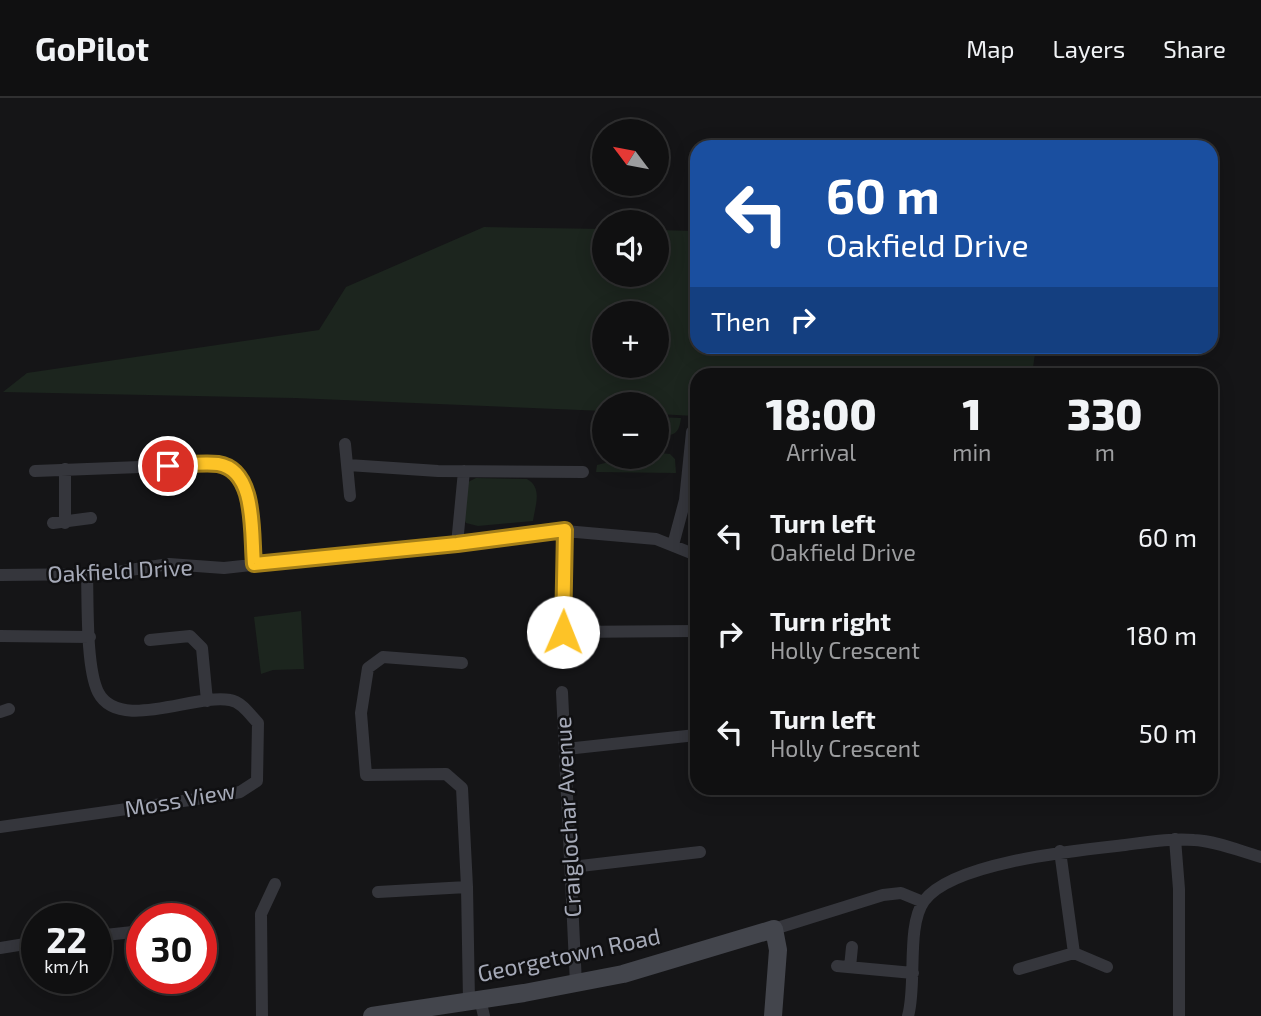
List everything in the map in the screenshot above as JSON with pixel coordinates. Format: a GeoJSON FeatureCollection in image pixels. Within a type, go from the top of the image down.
{"type":"FeatureCollection","features":[{"type":"Feature","properties":{"kind":"street"},"geometry":{"type":"LineString","coordinates":[[345,444],[351,496]]}},
{"type":"Feature","properties":{"kind":"street"},"geometry":{"type":"LineString","coordinates":[[673,545],[685,500],[690,451]]}},
{"type":"Feature","properties":{"kind":"street"},"geometry":{"type":"LineString","coordinates":[[35,471],[219,464],[239,475],[248,490],[254,564]]}},
{"type":"Feature","properties":{"kind":"street"},"geometry":{"type":"LineString","coordinates":[[348,465],[464,471],[583,472]]}},
{"type":"Feature","properties":{"kind":"street"},"geometry":{"type":"LineString","coordinates":[[65,469],[59,523],[91,518]]}},
{"type":"Feature","properties":{"kind":"street"},"geometry":{"type":"LineString","coordinates":[[457,544],[464,471]]}},
{"type":"Feature","properties":{"kind":"street"},"geometry":{"type":"LineString","coordinates":[[562,657],[565,530]]}},
{"type":"Feature","properties":{"kind":"street","name":"Oakfield Drive"},"geometry":{"type":"LineString","coordinates":[[0,575],[87,575],[169,564],[225,568],[565,530],[656,539],[690,552]]}},
{"type":"Feature","properties":{"kind":"street","name":"Moss View"},"geometry":{"type":"LineString","coordinates":[[0,827],[240,792],[257,781],[258,723],[239,704],[229,699],[136,712],[116,707],[99,693],[92,663],[87,575]]}},
{"type":"Feature","properties":{"kind":"street"},"geometry":{"type":"LineString","coordinates":[[563,632],[690,631]]}},
{"type":"Feature","properties":{"kind":"street"},"geometry":{"type":"LineString","coordinates":[[0,636],[90,637]]}},
{"type":"Feature","properties":{"kind":"street"},"geometry":{"type":"LineString","coordinates":[[150,640],[190,636],[202,648],[206,701]]}},
{"type":"Feature","properties":{"kind":"street"},"geometry":{"type":"LineString","coordinates":[[462,663],[383,657],[368,668],[361,713],[366,775],[446,774],[462,788],[477,1005]]}},
{"type":"Feature","properties":{"kind":"street","name":"Craiglochar Avenue"},"geometry":{"type":"LineString","coordinates":[[562,692],[576,984]]}},
{"type":"Feature","properties":{"kind":"street"},"geometry":{"type":"LineString","coordinates":[[566,749],[690,736]]}},
{"type":"Feature","properties":{"kind":"street"},"geometry":{"type":"LineString","coordinates":[[1175,839],[1179,889],[1179,1016]]}},
{"type":"Feature","properties":{"kind":"street"},"geometry":{"type":"LineString","coordinates":[[908,1016],[916,923],[923,902],[949,880],[1016,860],[1059,851],[1175,839],[1196,839],[1261,857]]}},
{"type":"Feature","properties":{"kind":"street"},"geometry":{"type":"LineString","coordinates":[[1059,851],[1074,953]]}},
{"type":"Feature","properties":{"kind":"street"},"geometry":{"type":"LineString","coordinates":[[572,867],[700,852]]}},
{"type":"Feature","properties":{"kind":"street"},"geometry":{"type":"LineString","coordinates":[[262,1016],[261,914],[275,884]]}},
{"type":"Feature","properties":{"kind":"street"},"geometry":{"type":"LineString","coordinates":[[379,892],[467,887]]}},
{"type":"Feature","properties":{"kind":"street"},"geometry":{"type":"LineString","coordinates":[[773,1016],[778,950],[774,929],[883,895],[901,893],[923,902]]}},
{"type":"Feature","properties":{"kind":"street","name":"Georgetown Road"},"geometry":{"type":"LineString","coordinates":[[372,1016],[477,1005],[623,974],[774,929]]}},
{"type":"Feature","properties":{"kind":"street"},"geometry":{"type":"LineString","coordinates":[[0,948],[21,945]]}},
{"type":"Feature","properties":{"kind":"street"},"geometry":{"type":"LineString","coordinates":[[852,947],[844,966],[913,973]]}},
{"type":"Feature","properties":{"kind":"street"},"geometry":{"type":"LineString","coordinates":[[1019,969],[1074,953],[1107,967]]}},
{"type":"Feature","properties":{"kind":"shaded area"},"geometry":{"type":"Polygon","coordinates":[[[484,227],[592,229],[592,287],[669,287],[669,230],[690,231],[690,354],[1035,354],[1033,368],[690,368],[690,416],[669,415],[669,392],[592,392],[592,410],[295,398],[3,392],[27,373],[319,330],[346,287],[484,227]]]}},
{"type":"Feature","properties":{"kind":"shaded area"},"geometry":{"type":"Polygon","coordinates":[[[669,418],[681,418],[675,433],[669,435],[669,418]]]}},
{"type":"Feature","properties":{"kind":"shaded area"},"geometry":{"type":"Polygon","coordinates":[[[669,454],[675,459],[676,473],[596,472],[596,469],[669,469],[669,454]]]}},
{"type":"Feature","properties":{"kind":"shaded area"},"geometry":{"type":"Polygon","coordinates":[[[476,478],[527,479],[536,492],[533,521],[478,526],[466,523],[466,483],[476,478]]]}},
{"type":"Feature","properties":{"kind":"shaded area"},"geometry":{"type":"Polygon","coordinates":[[[301,611],[304,669],[273,670],[261,674],[254,617],[301,611]]]}},
{"type":"Feature","properties":{"kind":"route"},"geometry":{"type":"LineString","coordinates":[[168,466],[219,464],[239,475],[248,490],[254,564],[457,544],[565,530],[563,632]]}}]}
